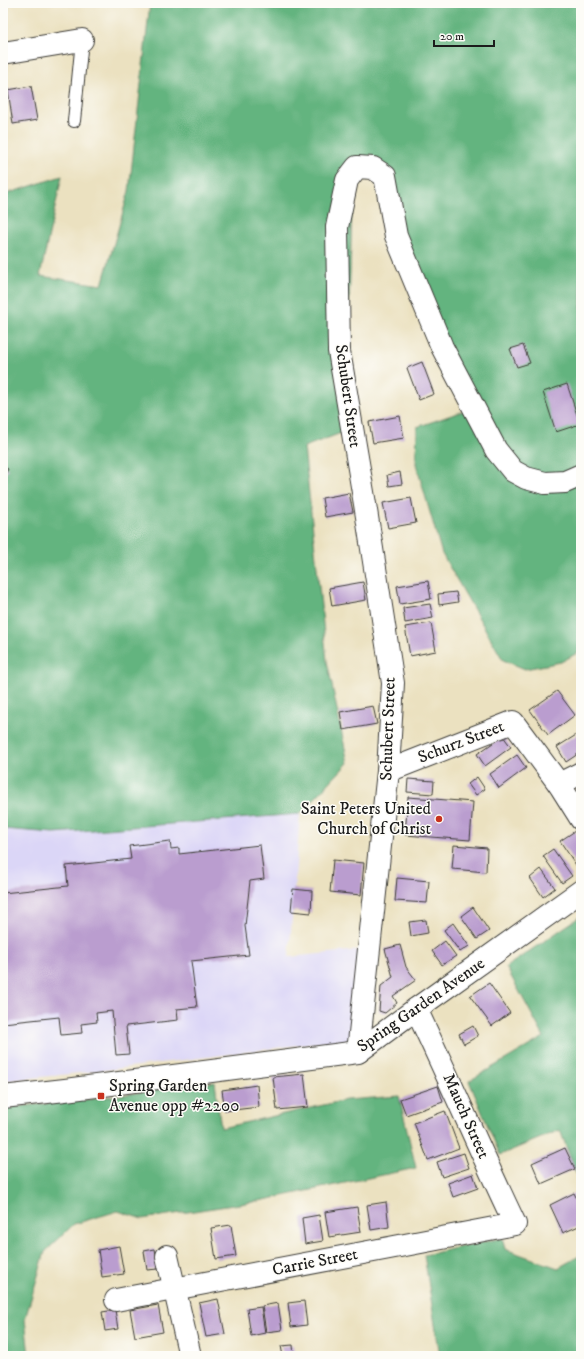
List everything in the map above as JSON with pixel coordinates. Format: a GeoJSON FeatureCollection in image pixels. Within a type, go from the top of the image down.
{"type":"FeatureCollection","features":[{"type":"Feature","properties":{"kind":"street"},"geometry":{"type":"LineString","coordinates":[[3,53],[82,40]]}},
{"type":"Feature","properties":{"kind":"street","name":"Schubert Street"},"geometry":{"type":"LineString","coordinates":[[358,1052],[388,771],[393,683],[339,351],[337,227],[347,180],[357,167],[373,168],[385,176],[396,236],[442,347],[496,450],[513,470],[526,478],[545,483],[565,482],[581,475]]}},
{"type":"Feature","properties":{"kind":"street","name":"Schurz Street"},"geometry":{"type":"LineString","coordinates":[[388,771],[513,722],[559,784]]}},
{"type":"Feature","properties":{"kind":"street"},"geometry":{"type":"LineString","coordinates":[[581,773],[559,784],[581,819]]}},
{"type":"Feature","properties":{"kind":"street","name":"Spring Garden Avenue"},"geometry":{"type":"LineString","coordinates":[[3,1097],[358,1052],[581,891]]}},
{"type":"Feature","properties":{"kind":"street","name":"Mauch Street"},"geometry":{"type":"LineString","coordinates":[[416,1009],[515,1224]]}},
{"type":"Feature","properties":{"kind":"street","name":"Carrie Street"},"geometry":{"type":"LineString","coordinates":[[116,1300],[515,1224]]}},
{"type":"Feature","properties":{"kind":"street"},"geometry":{"type":"LineString","coordinates":[[168,1256],[190,1356]]}},
{"type":"Feature","properties":{"kind":"lane"},"geometry":{"type":"LineString","coordinates":[[74,121],[82,40]]}},
{"type":"Feature","properties":{"kind":"shaded area"},"geometry":{"type":"Polygon","coordinates":[[[300,814],[289,957],[360,950],[352,1040],[307,1044],[106,1070],[3,1081],[3,829],[54,833],[300,814]]]}},
{"type":"Feature","properties":{"kind":"green space"},"geometry":{"type":"Polygon","coordinates":[[[150,3],[581,3],[581,651],[561,662],[525,669],[503,660],[442,554],[416,464],[417,427],[466,410],[381,182],[371,174],[358,179],[352,205],[348,348],[352,429],[304,447],[327,661],[348,763],[300,814],[54,833],[3,829],[3,195],[62,176],[40,276],[102,285],[129,191],[150,3]]]}},
{"type":"Feature","properties":{"kind":"green space"},"geometry":{"type":"Polygon","coordinates":[[[581,916],[581,1186],[560,1130],[500,1155],[469,1081],[544,1037],[506,967],[581,916]]]}},
{"type":"Feature","properties":{"kind":"green space"},"geometry":{"type":"Polygon","coordinates":[[[215,1082],[221,1128],[346,1100],[399,1096],[416,1168],[259,1201],[142,1219],[118,1211],[74,1224],[45,1252],[25,1319],[29,1356],[3,1356],[3,1108],[92,1099],[215,1082]]]}},
{"type":"Feature","properties":{"kind":"green space"},"geometry":{"type":"Polygon","coordinates":[[[502,1238],[505,1249],[558,1268],[581,1255],[581,1356],[440,1356],[424,1255],[502,1238]]]}},
{"type":"Feature","properties":{"kind":"building"},"geometry":{"type":"Polygon","coordinates":[[[31,86],[37,120],[13,124],[8,90],[31,86]]]}},
{"type":"Feature","properties":{"kind":"building"},"geometry":{"type":"Polygon","coordinates":[[[523,345],[530,363],[517,367],[510,349],[523,345]]]}},
{"type":"Feature","properties":{"kind":"building"},"geometry":{"type":"Polygon","coordinates":[[[422,362],[434,394],[419,400],[407,368],[422,362]]]}},
{"type":"Feature","properties":{"kind":"building"},"geometry":{"type":"Polygon","coordinates":[[[567,384],[580,424],[556,432],[543,392],[567,384]]]}},
{"type":"Feature","properties":{"kind":"building"},"geometry":{"type":"Polygon","coordinates":[[[400,416],[404,438],[373,443],[369,422],[400,416]]]}},
{"type":"Feature","properties":{"kind":"building"},"geometry":{"type":"Polygon","coordinates":[[[3,466],[8,469],[3,478],[3,466]]]}},
{"type":"Feature","properties":{"kind":"building"},"geometry":{"type":"Polygon","coordinates":[[[400,472],[402,484],[389,486],[387,475],[400,472]]]}},
{"type":"Feature","properties":{"kind":"building"},"geometry":{"type":"Polygon","coordinates":[[[349,493],[353,512],[325,517],[322,498],[349,493]]]}},
{"type":"Feature","properties":{"kind":"building"},"geometry":{"type":"Polygon","coordinates":[[[411,498],[416,523],[388,528],[383,503],[411,498]]]}},
{"type":"Feature","properties":{"kind":"building"},"geometry":{"type":"Polygon","coordinates":[[[428,581],[431,599],[400,604],[397,586],[428,581]]]}},
{"type":"Feature","properties":{"kind":"building"},"geometry":{"type":"Polygon","coordinates":[[[363,582],[366,600],[332,606],[329,588],[363,582]]]}},
{"type":"Feature","properties":{"kind":"building"},"geometry":{"type":"Polygon","coordinates":[[[456,592],[458,602],[439,605],[438,594],[456,592]]]}},
{"type":"Feature","properties":{"kind":"building"},"geometry":{"type":"Polygon","coordinates":[[[430,604],[433,618],[405,623],[403,608],[430,604]]]}},
{"type":"Feature","properties":{"kind":"building"},"geometry":{"type":"Polygon","coordinates":[[[431,623],[436,651],[410,656],[405,627],[431,623]]]}},
{"type":"Feature","properties":{"kind":"building"},"geometry":{"type":"Polygon","coordinates":[[[557,691],[575,715],[548,735],[530,710],[557,691]]]}},
{"type":"Feature","properties":{"kind":"building"},"geometry":{"type":"Polygon","coordinates":[[[373,706],[377,724],[343,730],[340,712],[373,706]]]}},
{"type":"Feature","properties":{"kind":"building"},"geometry":{"type":"Polygon","coordinates":[[[581,732],[581,752],[566,762],[557,747],[581,732]]]}},
{"type":"Feature","properties":{"kind":"building"},"geometry":{"type":"Polygon","coordinates":[[[503,736],[511,747],[485,766],[477,754],[503,736]]]}},
{"type":"Feature","properties":{"kind":"building"},"geometry":{"type":"Polygon","coordinates":[[[517,755],[526,768],[499,788],[490,774],[517,755]]]}},
{"type":"Feature","properties":{"kind":"building"},"geometry":{"type":"Polygon","coordinates":[[[477,777],[485,789],[476,795],[468,784],[477,777]]]}},
{"type":"Feature","properties":{"kind":"building"},"geometry":{"type":"Polygon","coordinates":[[[408,779],[434,781],[433,794],[407,792],[408,779]]]}},
{"type":"Feature","properties":{"kind":"building","name":"Saint Peters United Church of Christ"},"geometry":{"type":"Polygon","coordinates":[[[408,797],[473,802],[470,840],[405,835],[408,797]]]}},
{"type":"Feature","properties":{"kind":"building"},"geometry":{"type":"Polygon","coordinates":[[[575,831],[581,840],[580,871],[560,841],[575,831]]]}},
{"type":"Feature","properties":{"kind":"building"},"geometry":{"type":"Polygon","coordinates":[[[170,841],[171,849],[179,848],[179,854],[260,845],[264,879],[250,881],[245,926],[249,955],[191,961],[197,1007],[177,1009],[178,1020],[126,1026],[129,1054],[116,1055],[112,1011],[96,1013],[97,1022],[81,1024],[82,1033],[61,1035],[59,1017],[3,1023],[3,893],[68,886],[66,866],[131,859],[129,846],[170,841]]]}},
{"type":"Feature","properties":{"kind":"building"},"geometry":{"type":"Polygon","coordinates":[[[454,845],[487,848],[486,872],[452,869],[454,845]]]}},
{"type":"Feature","properties":{"kind":"building"},"geometry":{"type":"Polygon","coordinates":[[[553,849],[572,876],[562,883],[543,856],[553,849]]]}},
{"type":"Feature","properties":{"kind":"building"},"geometry":{"type":"Polygon","coordinates":[[[333,860],[364,863],[361,895],[330,892],[333,860]]]}},
{"type":"Feature","properties":{"kind":"building"},"geometry":{"type":"Polygon","coordinates":[[[541,869],[555,888],[543,897],[530,878],[541,869]]]}},
{"type":"Feature","properties":{"kind":"building"},"geometry":{"type":"Polygon","coordinates":[[[397,878],[429,881],[427,903],[395,901],[397,878]]]}},
{"type":"Feature","properties":{"kind":"building"},"geometry":{"type":"Polygon","coordinates":[[[293,889],[312,891],[311,913],[291,911],[293,889]]]}},
{"type":"Feature","properties":{"kind":"building"},"geometry":{"type":"Polygon","coordinates":[[[473,907],[489,931],[477,939],[461,916],[473,907]]]}},
{"type":"Feature","properties":{"kind":"building"},"geometry":{"type":"Polygon","coordinates":[[[426,920],[428,933],[411,936],[409,922],[426,920]]]}},
{"type":"Feature","properties":{"kind":"building"},"geometry":{"type":"Polygon","coordinates":[[[453,923],[469,946],[460,952],[444,930],[453,923]]]}},
{"type":"Feature","properties":{"kind":"building"},"geometry":{"type":"Polygon","coordinates":[[[445,941],[456,956],[442,965],[432,951],[445,941]]]}},
{"type":"Feature","properties":{"kind":"building"},"geometry":{"type":"Polygon","coordinates":[[[400,945],[406,967],[416,980],[393,996],[397,1003],[385,1013],[379,1011],[381,986],[393,977],[385,949],[400,945]]]}},
{"type":"Feature","properties":{"kind":"building"},"geometry":{"type":"Polygon","coordinates":[[[489,983],[510,1013],[492,1026],[470,996],[489,983]]]}},
{"type":"Feature","properties":{"kind":"building"},"geometry":{"type":"Polygon","coordinates":[[[473,1026],[478,1036],[464,1044],[459,1034],[473,1026]]]}},
{"type":"Feature","properties":{"kind":"building"},"geometry":{"type":"Polygon","coordinates":[[[304,1074],[308,1107],[277,1110],[273,1077],[304,1074]]]}},
{"type":"Feature","properties":{"kind":"building"},"geometry":{"type":"Polygon","coordinates":[[[257,1085],[259,1107],[225,1111],[222,1090],[257,1085]]]}},
{"type":"Feature","properties":{"kind":"building"},"geometry":{"type":"Polygon","coordinates":[[[438,1086],[443,1102],[406,1115],[400,1099],[438,1086]]]}},
{"type":"Feature","properties":{"kind":"building"},"geometry":{"type":"Polygon","coordinates":[[[445,1111],[459,1148],[428,1160],[414,1123],[445,1111]]]}},
{"type":"Feature","properties":{"kind":"building"},"geometry":{"type":"Polygon","coordinates":[[[565,1148],[575,1169],[541,1184],[532,1163],[565,1148]]]}},
{"type":"Feature","properties":{"kind":"building"},"geometry":{"type":"Polygon","coordinates":[[[464,1153],[469,1168],[442,1177],[437,1162],[464,1153]]]}},
{"type":"Feature","properties":{"kind":"building"},"geometry":{"type":"Polygon","coordinates":[[[473,1174],[478,1188],[453,1197],[448,1183],[473,1174]]]}},
{"type":"Feature","properties":{"kind":"building"},"geometry":{"type":"Polygon","coordinates":[[[574,1193],[577,1199],[581,1197],[581,1225],[563,1233],[550,1205],[574,1193]]]}},
{"type":"Feature","properties":{"kind":"building"},"geometry":{"type":"Polygon","coordinates":[[[386,1202],[389,1227],[371,1230],[367,1205],[386,1202]]]}},
{"type":"Feature","properties":{"kind":"building"},"geometry":{"type":"Polygon","coordinates":[[[357,1207],[361,1232],[329,1237],[325,1212],[357,1207]]]}},
{"type":"Feature","properties":{"kind":"building"},"geometry":{"type":"Polygon","coordinates":[[[319,1215],[323,1241],[305,1244],[302,1218],[319,1215]]]}},
{"type":"Feature","properties":{"kind":"building"},"geometry":{"type":"Polygon","coordinates":[[[231,1225],[236,1256],[216,1259],[211,1228],[231,1225]]]}},
{"type":"Feature","properties":{"kind":"building"},"geometry":{"type":"Polygon","coordinates":[[[119,1246],[124,1274],[102,1277],[98,1250],[119,1246]]]}},
{"type":"Feature","properties":{"kind":"building"},"geometry":{"type":"Polygon","coordinates":[[[155,1249],[158,1269],[147,1270],[144,1251],[155,1249]]]}},
{"type":"Feature","properties":{"kind":"building"},"geometry":{"type":"Polygon","coordinates":[[[218,1299],[225,1334],[206,1337],[199,1303],[218,1299]]]}},
{"type":"Feature","properties":{"kind":"building"},"geometry":{"type":"Polygon","coordinates":[[[304,1301],[307,1325],[291,1327],[288,1303],[304,1301]]]}},
{"type":"Feature","properties":{"kind":"building"},"geometry":{"type":"Polygon","coordinates":[[[278,1303],[282,1330],[266,1332],[262,1306],[278,1303]]]}},
{"type":"Feature","properties":{"kind":"building"},"geometry":{"type":"Polygon","coordinates":[[[158,1305],[163,1332],[135,1337],[130,1310],[158,1305]]]}},
{"type":"Feature","properties":{"kind":"building"},"geometry":{"type":"Polygon","coordinates":[[[261,1307],[265,1333],[251,1336],[247,1309],[261,1307]]]}},
{"type":"Feature","properties":{"kind":"building"},"geometry":{"type":"Polygon","coordinates":[[[115,1310],[118,1329],[105,1331],[102,1312],[115,1310]]]}},
{"type":"Feature","properties":{"kind":"building"},"geometry":{"type":"Polygon","coordinates":[[[293,1345],[294,1356],[283,1356],[281,1346],[293,1345]]]}},
{"type":"Feature","properties":{"kind":"place","name":"Saint Peters United Church of Christ"},"geometry":{"type":"Point","coordinates":[439,819]}},
{"type":"Feature","properties":{"kind":"place","name":"Spring Garden Avenue opp #2200"},"geometry":{"type":"Point","coordinates":[101,1096]}}]}
